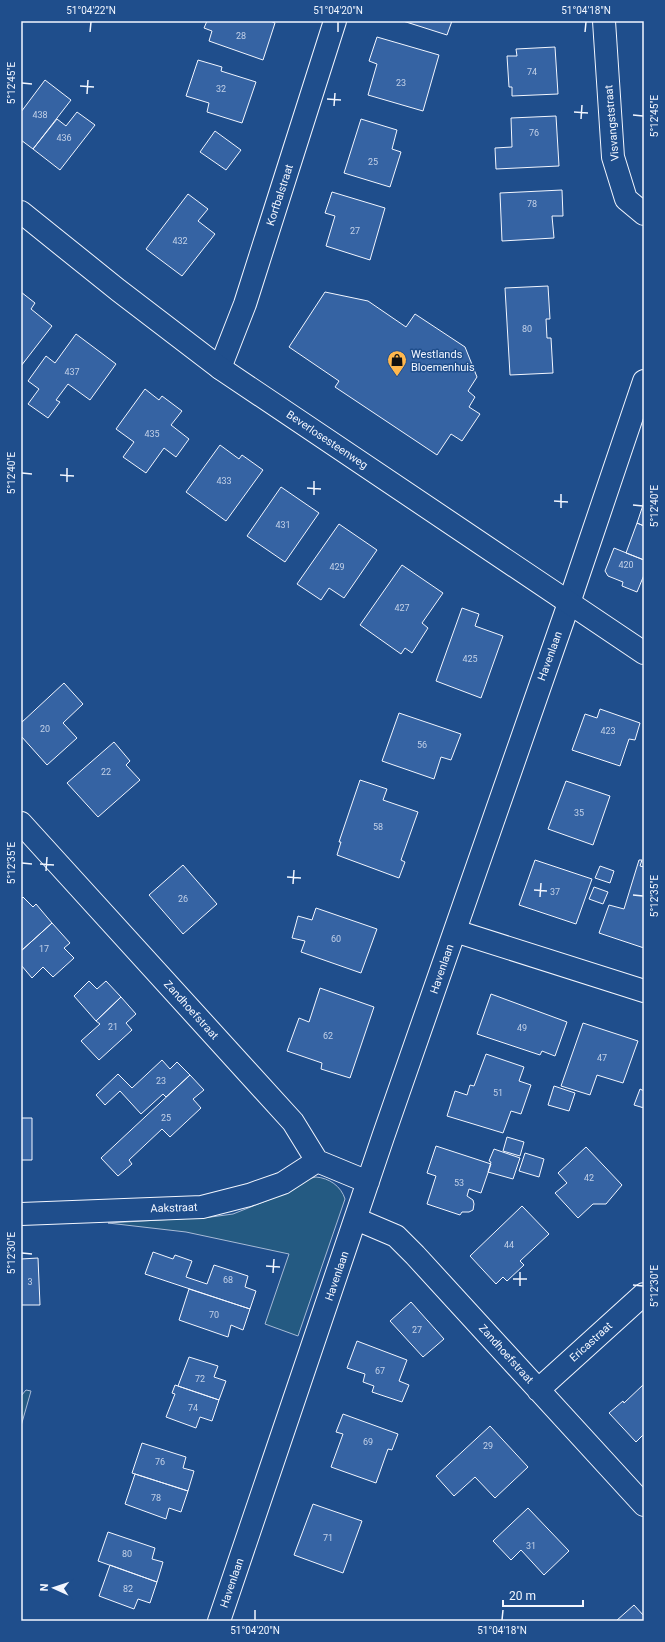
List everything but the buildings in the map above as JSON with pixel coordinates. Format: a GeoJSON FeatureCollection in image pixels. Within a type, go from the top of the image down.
{"type":"FeatureCollection","features":[{"type":"Feature","properties":{"kind":"street","name":"Korfbalstraat"},"geometry":{"type":"LineString","coordinates":[[220,368],[245,304],[335,21]]}},
{"type":"Feature","properties":{"kind":"street","name":"Visvangststraat"},"geometry":{"type":"LineString","coordinates":[[604,21],[613,157],[626,199],[644,214]]}},
{"type":"Feature","properties":{"kind":"street","name":"Beverlosesteenweg"},"geometry":{"type":"LineString","coordinates":[[21,212],[118,290],[220,368],[644,653]]}},
{"type":"Feature","properties":{"kind":"street","name":"Havenlaan"},"geometry":{"type":"LineString","coordinates":[[219,1621],[368,1182],[569,603],[644,381]]}},
{"type":"Feature","properties":{"kind":"street","name":"Zandhoefstraat"},"geometry":{"type":"LineString","coordinates":[[21,823],[293,1122],[317,1161]]}},
{"type":"Feature","properties":{"kind":"street","name":"Havenlaan"},"geometry":{"type":"LineString","coordinates":[[455,931],[644,991]]}},
{"type":"Feature","properties":{"kind":"street"},"geometry":{"type":"LineString","coordinates":[[317,1161],[368,1182]]}},
{"type":"Feature","properties":{"kind":"street","name":"Aakstraat"},"geometry":{"type":"LineString","coordinates":[[21,1214],[202,1208],[249,1195],[284,1183],[317,1161]]}},
{"type":"Feature","properties":{"kind":"street","name":"Zandhoefstraat"},"geometry":{"type":"LineString","coordinates":[[356,1220],[396,1236],[420,1260],[644,1505]]}},
{"type":"Feature","properties":{"kind":"street","name":"Ericastraat"},"geometry":{"type":"LineString","coordinates":[[538,1390],[644,1294]]}},
{"type":"Feature","properties":{"kind":"shaded area"},"geometry":{"type":"Polygon","coordinates":[[[316,1177],[325,1179],[334,1184],[341,1190],[345,1199],[298,1336],[265,1324],[289,1254],[186,1232],[108,1223],[211,1217],[233,1214],[291,1191],[307,1179],[316,1177]]]}},
{"type":"Feature","properties":{"kind":"shaded area"},"geometry":{"type":"Polygon","coordinates":[[[26,1390],[31,1391],[21,1426],[21,1396],[26,1390]]]}},
{"type":"Feature","properties":{"kind":"place","name":"Westlands Bloemenhuis"},"geometry":{"type":"Point","coordinates":[397,377]}}]}
